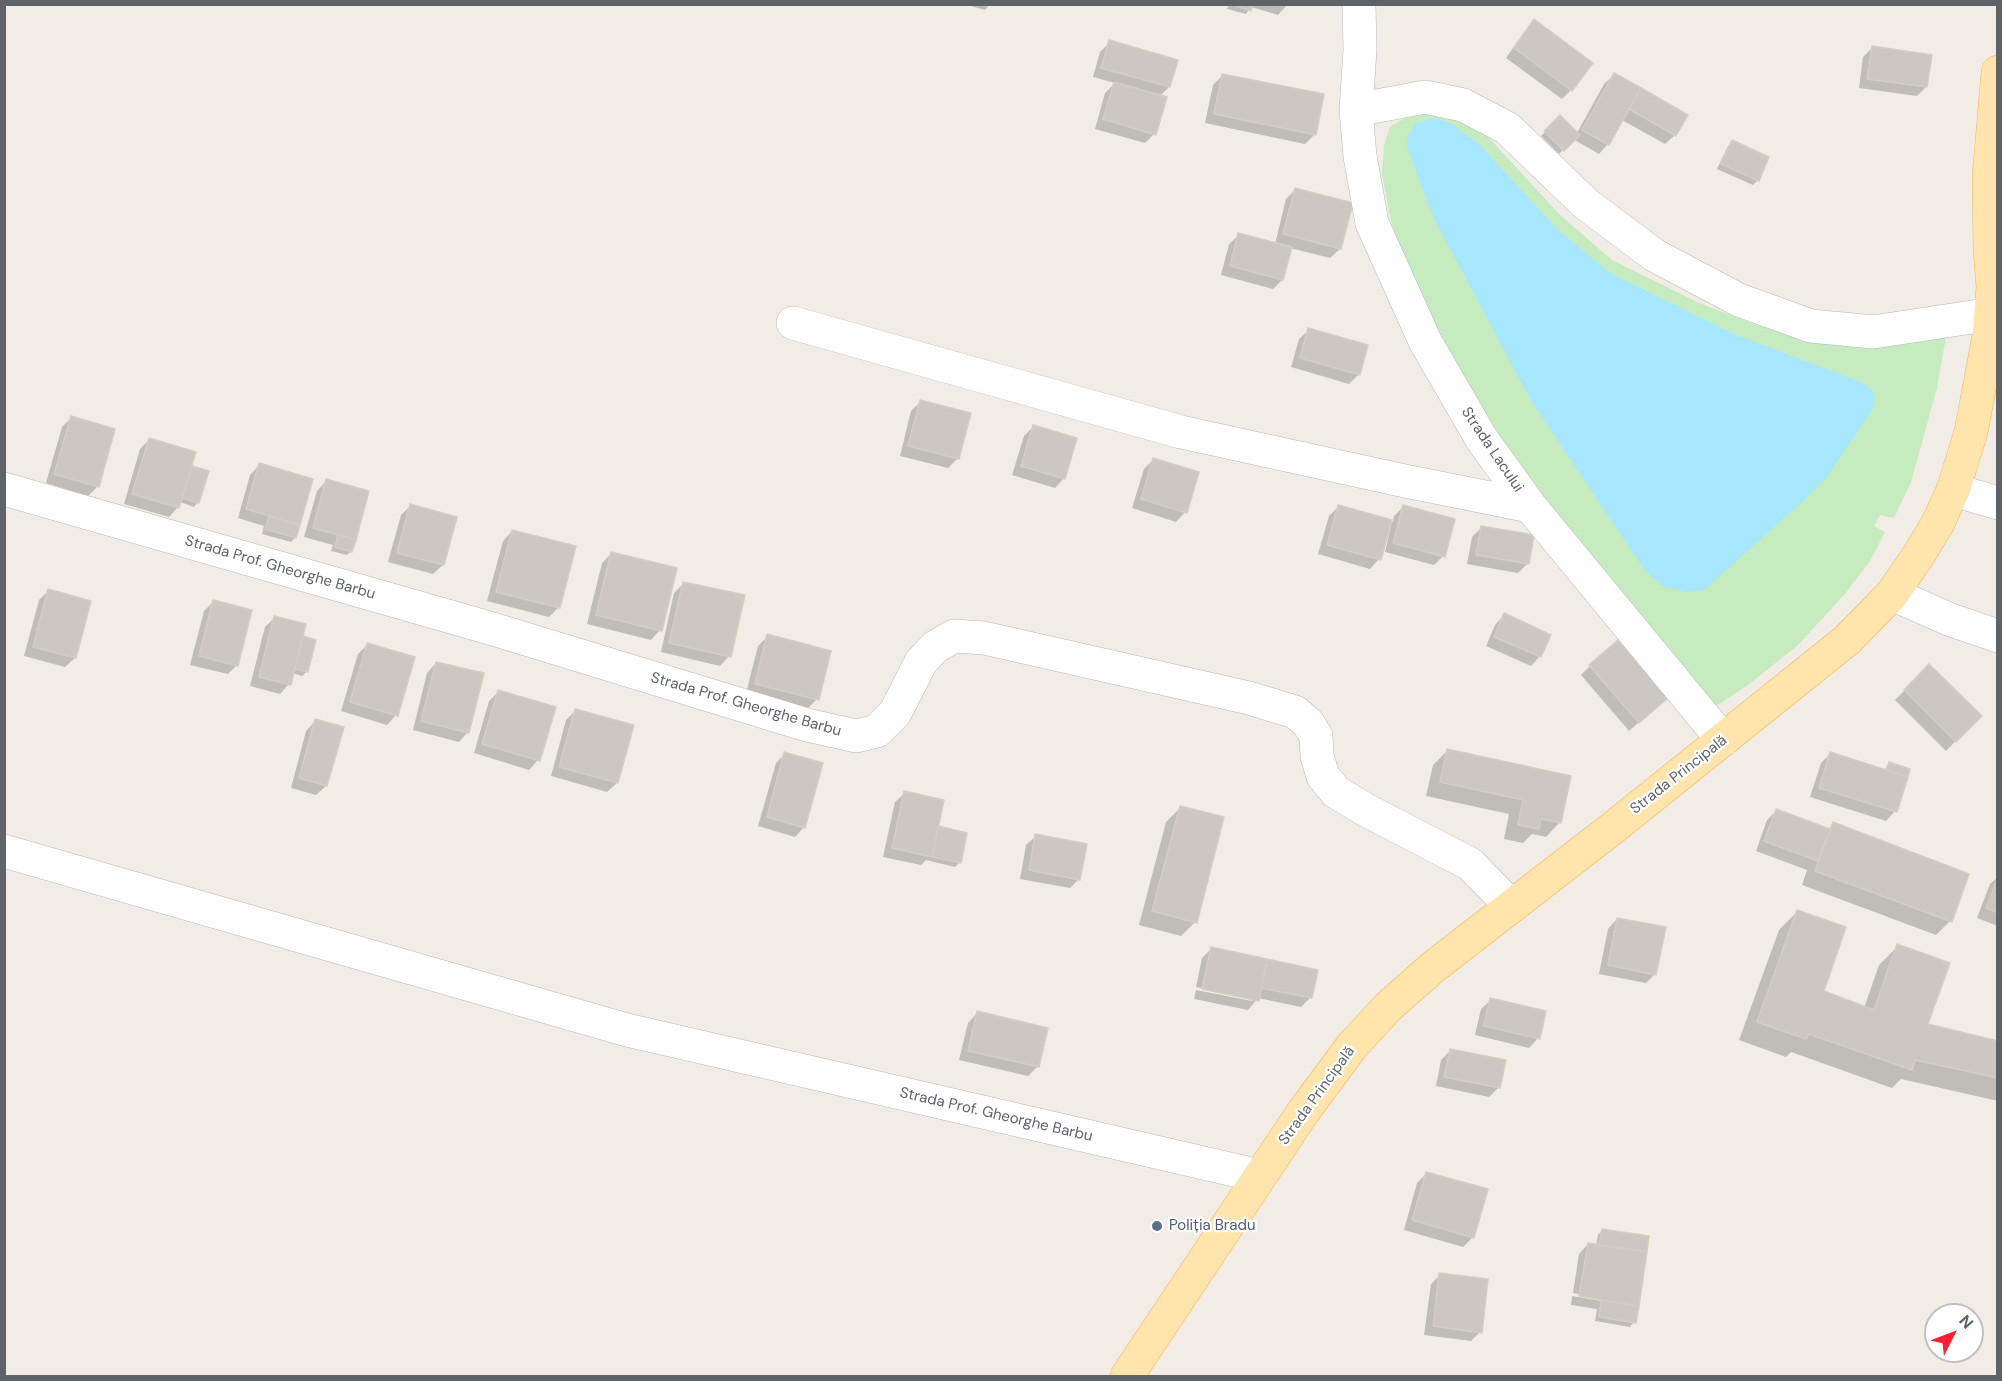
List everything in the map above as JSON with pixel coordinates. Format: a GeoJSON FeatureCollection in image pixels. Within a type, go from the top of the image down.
{"type":"FeatureCollection","features":[{"type":"Feature","properties":{"kind":"main road","name":"Strada Principală"},"geometry":{"type":"LineString","coordinates":[[1127,1377],[1302,1112],[1359,1038],[1388,1007],[1432,968],[1847,640],[1892,594],[1938,522],[1953,490],[1971,432],[1994,297],[1990,251],[1989,176],[1998,72]]}},
{"type":"Feature","properties":{"kind":"street","name":"Strada Lacului"},"geometry":{"type":"LineString","coordinates":[[1359,4],[1360,50],[1356,110],[1360,156],[1372,223],[1425,341],[1481,438],[1530,506],[1723,740]]}},
{"type":"Feature","properties":{"kind":"street"},"geometry":{"type":"LineString","coordinates":[[1356,110],[1425,97],[1463,105],[1507,128],[1586,204],[1654,255],[1739,300],[1811,326],[1873,332],[1994,297]]}},
{"type":"Feature","properties":{"kind":"street"},"geometry":{"type":"LineString","coordinates":[[793,323],[1181,432],[1530,506]]}},
{"type":"Feature","properties":{"kind":"street","name":"Strada Prof. Gheorghe Barbu"},"geometry":{"type":"LineString","coordinates":[[4,489],[494,629],[807,724],[856,736],[877,731],[895,713],[921,662],[934,647],[954,636],[984,638],[1249,698],[1295,712],[1308,723],[1316,736],[1317,756],[1323,776],[1336,792],[1470,864],[1511,906]]}},
{"type":"Feature","properties":{"kind":"street"},"geometry":{"type":"LineString","coordinates":[[1953,490],[1998,503]]}},
{"type":"Feature","properties":{"kind":"street"},"geometry":{"type":"LineString","coordinates":[[1892,594],[1951,620],[1998,636]]}},
{"type":"Feature","properties":{"kind":"street","name":"Strada Prof. Gheorghe Barbu"},"geometry":{"type":"LineString","coordinates":[[4,851],[627,1030],[1260,1176]]}},
{"type":"Feature","properties":{"kind":"green space"},"geometry":{"type":"Polygon","coordinates":[[[1418,110],[1468,120],[1491,140],[1559,214],[1612,260],[1697,302],[1756,325],[1815,336],[1947,331],[1937,388],[1911,482],[1894,518],[1880,515],[1874,526],[1885,532],[1870,561],[1844,595],[1797,646],[1748,685],[1716,706],[1567,531],[1495,429],[1436,332],[1399,252],[1382,174],[1384,145],[1390,127],[1418,110]]]}},
{"type":"Feature","properties":{"kind":"water"},"geometry":{"type":"Polygon","coordinates":[[[1435,118],[1454,125],[1479,144],[1556,228],[1610,273],[1734,334],[1863,383],[1874,392],[1874,407],[1826,478],[1704,590],[1688,592],[1663,586],[1645,571],[1530,399],[1434,219],[1407,147],[1407,138],[1417,122],[1435,118]]]}},
{"type":"Feature","properties":{"kind":"building"},"geometry":{"type":"Polygon","coordinates":[[[1231,4],[1253,4],[1251,11],[1231,4]]]}},
{"type":"Feature","properties":{"kind":"building"},"geometry":{"type":"Polygon","coordinates":[[[1534,19],[1593,63],[1572,91],[1514,48],[1534,19]]]}},
{"type":"Feature","properties":{"kind":"building"},"geometry":{"type":"Polygon","coordinates":[[[1109,40],[1178,60],[1170,87],[1101,68],[1109,40]]]}},
{"type":"Feature","properties":{"kind":"building"},"geometry":{"type":"Polygon","coordinates":[[[1872,46],[1932,55],[1927,87],[1867,79],[1872,46]]]}},
{"type":"Feature","properties":{"kind":"building"},"geometry":{"type":"Polygon","coordinates":[[[1614,73],[1641,88],[1609,145],[1582,130],[1614,73]]]}},
{"type":"Feature","properties":{"kind":"building"},"geometry":{"type":"Polygon","coordinates":[[[1222,74],[1324,94],[1316,135],[1214,114],[1222,74]]]}},
{"type":"Feature","properties":{"kind":"building"},"geometry":{"type":"Polygon","coordinates":[[[1114,82],[1167,97],[1156,135],[1103,119],[1114,82]]]}},
{"type":"Feature","properties":{"kind":"building"},"geometry":{"type":"Polygon","coordinates":[[[1641,88],[1688,115],[1676,136],[1629,109],[1641,88]]]}},
{"type":"Feature","properties":{"kind":"building"},"geometry":{"type":"Polygon","coordinates":[[[1560,115],[1580,135],[1564,151],[1544,131],[1560,115]]]}},
{"type":"Feature","properties":{"kind":"building"},"geometry":{"type":"Polygon","coordinates":[[[1732,140],[1769,157],[1759,181],[1721,164],[1732,140]]]}},
{"type":"Feature","properties":{"kind":"building"},"geometry":{"type":"Polygon","coordinates":[[[1295,188],[1353,203],[1341,249],[1283,234],[1295,188]]]}},
{"type":"Feature","properties":{"kind":"building"},"geometry":{"type":"Polygon","coordinates":[[[1238,233],[1292,247],[1283,280],[1230,266],[1238,233]]]}},
{"type":"Feature","properties":{"kind":"building"},"geometry":{"type":"Polygon","coordinates":[[[1308,328],[1368,345],[1360,375],[1300,358],[1308,328]]]}},
{"type":"Feature","properties":{"kind":"building"},"geometry":{"type":"Polygon","coordinates":[[[920,400],[971,413],[959,459],[908,446],[920,400]]]}},
{"type":"Feature","properties":{"kind":"building"},"geometry":{"type":"Polygon","coordinates":[[[71,416],[115,429],[99,487],[54,474],[71,416]]]}},
{"type":"Feature","properties":{"kind":"building"},"geometry":{"type":"Polygon","coordinates":[[[1033,425],[1077,438],[1065,479],[1021,466],[1033,425]]]}},
{"type":"Feature","properties":{"kind":"building"},"geometry":{"type":"Polygon","coordinates":[[[149,438],[196,452],[179,508],[132,494],[149,438]]]}},
{"type":"Feature","properties":{"kind":"building"},"geometry":{"type":"Polygon","coordinates":[[[1153,458],[1199,472],[1187,513],[1141,499],[1153,458]]]}},
{"type":"Feature","properties":{"kind":"building"},"geometry":{"type":"Polygon","coordinates":[[[259,463],[313,479],[300,525],[246,509],[259,463]]]}},
{"type":"Feature","properties":{"kind":"building"},"geometry":{"type":"Polygon","coordinates":[[[192,466],[209,471],[199,503],[182,498],[192,466]]]}},
{"type":"Feature","properties":{"kind":"building"},"geometry":{"type":"Polygon","coordinates":[[[326,479],[369,491],[356,540],[313,528],[326,479]]]}},
{"type":"Feature","properties":{"kind":"building"},"geometry":{"type":"Polygon","coordinates":[[[410,504],[457,517],[444,565],[397,553],[410,504]]]}},
{"type":"Feature","properties":{"kind":"building"},"geometry":{"type":"Polygon","coordinates":[[[1338,505],[1392,520],[1381,560],[1327,545],[1338,505]]]}},
{"type":"Feature","properties":{"kind":"building"},"geometry":{"type":"Polygon","coordinates":[[[1403,505],[1455,519],[1445,557],[1393,543],[1403,505]]]}},
{"type":"Feature","properties":{"kind":"building"},"geometry":{"type":"Polygon","coordinates":[[[269,516],[300,525],[296,538],[265,529],[269,516]]]}},
{"type":"Feature","properties":{"kind":"building"},"geometry":{"type":"Polygon","coordinates":[[[1481,526],[1534,535],[1529,564],[1476,555],[1481,526]]]}},
{"type":"Feature","properties":{"kind":"building"},"geometry":{"type":"Polygon","coordinates":[[[512,530],[576,546],[560,608],[496,592],[512,530]]]}},
{"type":"Feature","properties":{"kind":"building"},"geometry":{"type":"Polygon","coordinates":[[[338,535],[356,540],[352,552],[335,547],[338,535]]]}},
{"type":"Feature","properties":{"kind":"building"},"geometry":{"type":"Polygon","coordinates":[[[611,552],[677,568],[662,631],[596,615],[611,552]]]}},
{"type":"Feature","properties":{"kind":"building"},"geometry":{"type":"Polygon","coordinates":[[[683,582],[745,595],[731,657],[669,643],[683,582]]]}},
{"type":"Feature","properties":{"kind":"building"},"geometry":{"type":"Polygon","coordinates":[[[48,589],[91,601],[76,658],[33,647],[48,589]]]}},
{"type":"Feature","properties":{"kind":"building"},"geometry":{"type":"Polygon","coordinates":[[[213,600],[252,610],[238,666],[199,656],[213,600]]]}},
{"type":"Feature","properties":{"kind":"building"},"geometry":{"type":"Polygon","coordinates":[[[1504,613],[1551,635],[1541,657],[1494,637],[1504,613]]]}},
{"type":"Feature","properties":{"kind":"building"},"geometry":{"type":"Polygon","coordinates":[[[274,616],[306,624],[291,685],[259,677],[274,616]]]}},
{"type":"Feature","properties":{"kind":"building"},"geometry":{"type":"Polygon","coordinates":[[[767,634],[831,651],[819,700],[755,684],[767,634]]]}},
{"type":"Feature","properties":{"kind":"building"},"geometry":{"type":"Polygon","coordinates":[[[303,636],[316,640],[308,672],[295,669],[303,636]]]}},
{"type":"Feature","properties":{"kind":"building"},"geometry":{"type":"Polygon","coordinates":[[[1618,640],[1668,698],[1639,723],[1589,665],[1618,640]]]}},
{"type":"Feature","properties":{"kind":"building"},"geometry":{"type":"Polygon","coordinates":[[[367,643],[415,657],[398,716],[350,702],[367,643]]]}},
{"type":"Feature","properties":{"kind":"building"},"geometry":{"type":"Polygon","coordinates":[[[436,662],[484,673],[469,733],[421,721],[436,662]]]}},
{"type":"Feature","properties":{"kind":"building"},"geometry":{"type":"Polygon","coordinates":[[[1929,664],[1982,716],[1956,742],[1904,690],[1929,664]]]}},
{"type":"Feature","properties":{"kind":"building"},"geometry":{"type":"Polygon","coordinates":[[[498,690],[556,707],[540,761],[482,744],[498,690]]]}},
{"type":"Feature","properties":{"kind":"building"},"geometry":{"type":"Polygon","coordinates":[[[575,709],[634,725],[618,783],[559,767],[575,709]]]}},
{"type":"Feature","properties":{"kind":"building"},"geometry":{"type":"Polygon","coordinates":[[[315,719],[344,727],[327,786],[299,778],[315,719]]]}},
{"type":"Feature","properties":{"kind":"building"},"geometry":{"type":"Polygon","coordinates":[[[1447,749],[1571,776],[1561,823],[1541,819],[1539,829],[1518,825],[1523,800],[1440,782],[1447,749]]]}},
{"type":"Feature","properties":{"kind":"building"},"geometry":{"type":"Polygon","coordinates":[[[784,752],[823,763],[805,828],[767,817],[784,752]]]}},
{"type":"Feature","properties":{"kind":"building"},"geometry":{"type":"Polygon","coordinates":[[[1830,752],[1908,777],[1897,812],[1819,788],[1830,752]]]}},
{"type":"Feature","properties":{"kind":"building"},"geometry":{"type":"Polygon","coordinates":[[[1889,762],[1910,769],[1908,777],[1886,770],[1889,762]]]}},
{"type":"Feature","properties":{"kind":"building"},"geometry":{"type":"Polygon","coordinates":[[[904,791],[944,800],[932,857],[892,848],[904,791]]]}},
{"type":"Feature","properties":{"kind":"building"},"geometry":{"type":"Polygon","coordinates":[[[1180,806],[1224,817],[1197,923],[1152,911],[1180,806]]]}},
{"type":"Feature","properties":{"kind":"building"},"geometry":{"type":"Polygon","coordinates":[[[1776,809],[1830,829],[1818,861],[1764,841],[1776,809]]]}},
{"type":"Feature","properties":{"kind":"building"},"geometry":{"type":"Polygon","coordinates":[[[1833,822],[1969,874],[1952,922],[1815,871],[1833,822]]]}},
{"type":"Feature","properties":{"kind":"building"},"geometry":{"type":"Polygon","coordinates":[[[938,826],[967,833],[961,863],[932,857],[938,826]]]}},
{"type":"Feature","properties":{"kind":"building"},"geometry":{"type":"Polygon","coordinates":[[[1035,834],[1087,844],[1080,880],[1029,870],[1035,834]]]}},
{"type":"Feature","properties":{"kind":"building"},"geometry":{"type":"Polygon","coordinates":[[[1998,878],[1998,913],[1986,908],[1998,878]]]}},
{"type":"Feature","properties":{"kind":"building"},"geometry":{"type":"Polygon","coordinates":[[[1797,910],[1846,927],[1824,991],[1874,1010],[1897,944],[1950,963],[1928,1024],[1998,1041],[1998,1078],[1915,1060],[1912,1070],[1809,1034],[1806,1039],[1757,1022],[1797,910]]]}},
{"type":"Feature","properties":{"kind":"building"},"geometry":{"type":"Polygon","coordinates":[[[1617,918],[1666,927],[1656,975],[1608,965],[1617,918]]]}},
{"type":"Feature","properties":{"kind":"building"},"geometry":{"type":"Polygon","coordinates":[[[1211,947],[1267,959],[1259,1001],[1202,989],[1211,947]]]}},
{"type":"Feature","properties":{"kind":"building"},"geometry":{"type":"Polygon","coordinates":[[[1267,959],[1318,970],[1312,998],[1261,988],[1267,959]]]}},
{"type":"Feature","properties":{"kind":"building"},"geometry":{"type":"Polygon","coordinates":[[[1490,998],[1546,1011],[1540,1039],[1484,1026],[1490,998]]]}},
{"type":"Feature","properties":{"kind":"building"},"geometry":{"type":"Polygon","coordinates":[[[977,1011],[1048,1028],[1039,1067],[968,1051],[977,1011]]]}},
{"type":"Feature","properties":{"kind":"building"},"geometry":{"type":"Polygon","coordinates":[[[1450,1049],[1506,1060],[1500,1088],[1444,1077],[1450,1049]]]}},
{"type":"Feature","properties":{"kind":"building"},"geometry":{"type":"Polygon","coordinates":[[[1426,1172],[1488,1189],[1474,1238],[1412,1220],[1426,1172]]]}},
{"type":"Feature","properties":{"kind":"building"},"geometry":{"type":"Polygon","coordinates":[[[1602,1229],[1649,1236],[1647,1252],[1599,1245],[1602,1229]]]}},
{"type":"Feature","properties":{"kind":"building"},"geometry":{"type":"Polygon","coordinates":[[[1588,1243],[1647,1252],[1639,1306],[1579,1296],[1588,1243]]]}},
{"type":"Feature","properties":{"kind":"building"},"geometry":{"type":"Polygon","coordinates":[[[1439,1273],[1488,1279],[1482,1333],[1433,1326],[1439,1273]]]}},
{"type":"Feature","properties":{"kind":"building"},"geometry":{"type":"Polygon","coordinates":[[[1601,1300],[1639,1306],[1636,1323],[1599,1317],[1601,1300]]]}},
{"type":"Feature","properties":{"kind":"place","name":"Poliția Bradu"},"geometry":{"type":"Point","coordinates":[1157,1226]}}]}
